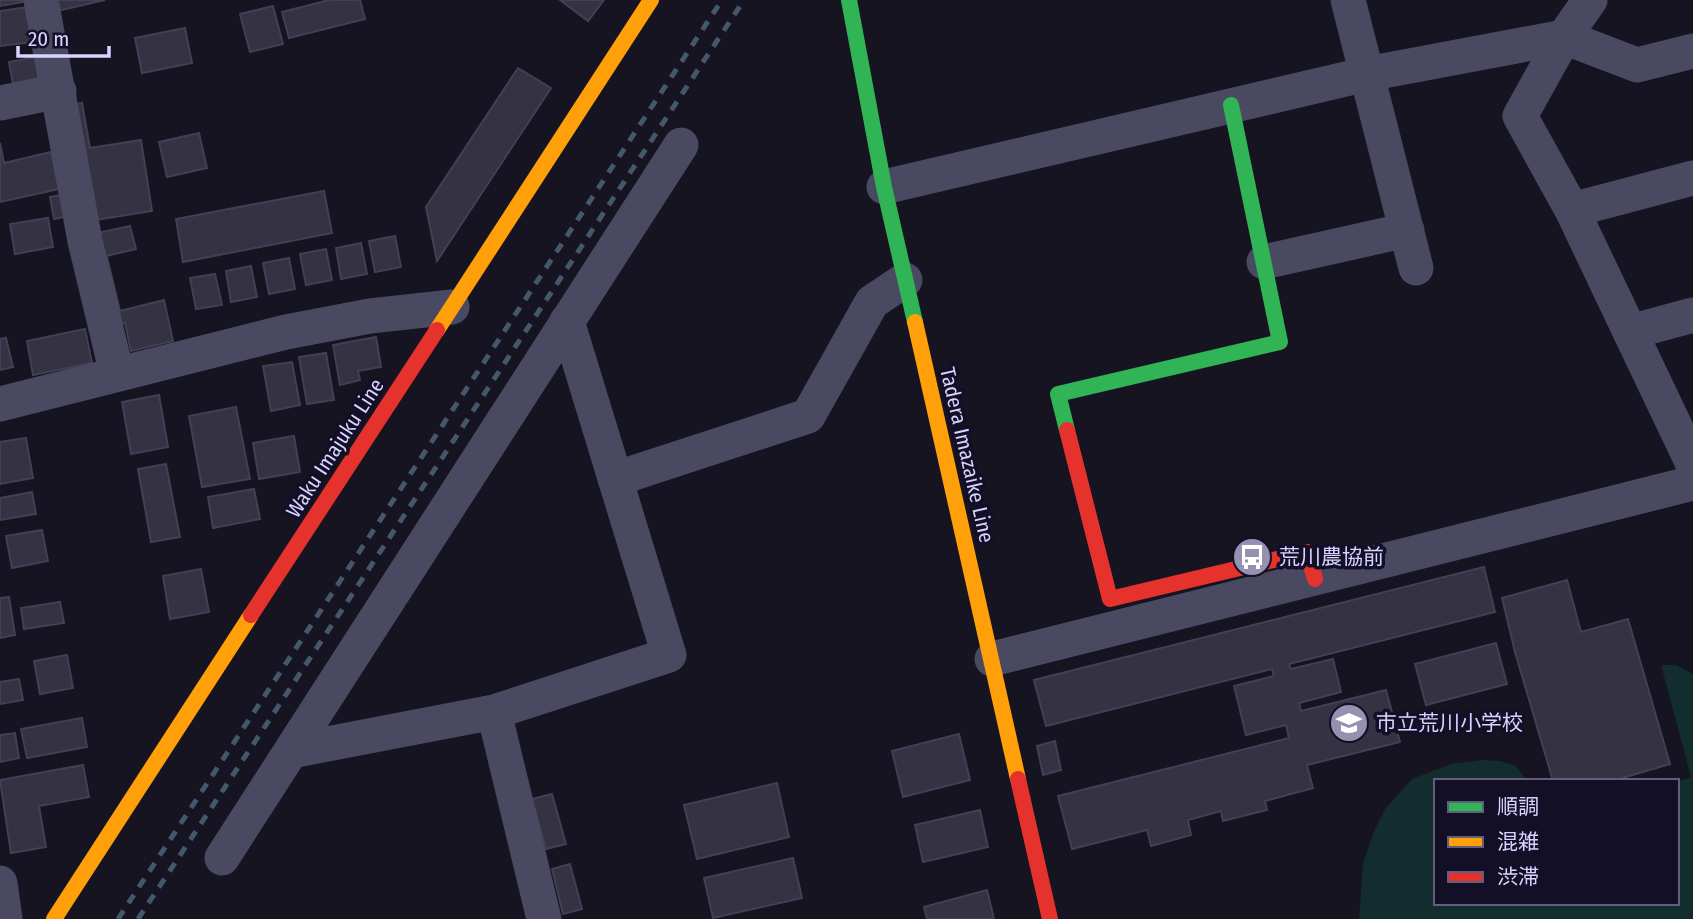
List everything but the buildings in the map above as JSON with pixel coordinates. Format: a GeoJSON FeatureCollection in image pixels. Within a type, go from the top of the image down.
{"type":"FeatureCollection","features":[{"type":"Feature","properties":{"kind":"main road","name":"Waku Imajuku Line"},"geometry":{"type":"LineString","coordinates":[[54,919],[651,0]]}},
{"type":"Feature","properties":{"kind":"main road","name":"Tadera Imazaike Line"},"geometry":{"type":"LineString","coordinates":[[849,0],[884,187],[1050,919]]}},
{"type":"Feature","properties":{"kind":"main road"},"geometry":{"type":"LineString","coordinates":[[1231,105],[1280,342],[1058,394],[1110,599],[1307,552],[1315,579]]}},
{"type":"Feature","properties":{"kind":"street"},"geometry":{"type":"LineString","coordinates":[[41,0],[85,241],[117,374]]}},
{"type":"Feature","properties":{"kind":"street"},"geometry":{"type":"LineString","coordinates":[[1348,0],[1416,268]]}},
{"type":"Feature","properties":{"kind":"street"},"geometry":{"type":"LineString","coordinates":[[1590,0],[1564,37],[1520,116],[1572,210],[1693,464]]}},
{"type":"Feature","properties":{"kind":"street"},"geometry":{"type":"LineString","coordinates":[[884,187],[1367,74],[1564,37],[1637,65],[1693,51]]}},
{"type":"Feature","properties":{"kind":"street"},"geometry":{"type":"LineString","coordinates":[[0,103],[58,91]]}},
{"type":"Feature","properties":{"kind":"street"},"geometry":{"type":"LineString","coordinates":[[222,858],[681,145]]}},
{"type":"Feature","properties":{"kind":"street"},"geometry":{"type":"LineString","coordinates":[[1572,210],[1693,178]]}},
{"type":"Feature","properties":{"kind":"street"},"geometry":{"type":"LineString","coordinates":[[1264,262],[1407,230]]}},
{"type":"Feature","properties":{"kind":"street"},"geometry":{"type":"LineString","coordinates":[[615,479],[808,416],[872,302],[905,280]]}},
{"type":"Feature","properties":{"kind":"street"},"geometry":{"type":"LineString","coordinates":[[0,404],[298,330],[370,316],[452,307]]}},
{"type":"Feature","properties":{"kind":"street"},"geometry":{"type":"LineString","coordinates":[[1630,332],[1693,315]]}},
{"type":"Feature","properties":{"kind":"street"},"geometry":{"type":"LineString","coordinates":[[291,751],[494,712],[668,655],[567,321]]}},
{"type":"Feature","properties":{"kind":"street"},"geometry":{"type":"LineString","coordinates":[[992,659],[1693,482]]}},
{"type":"Feature","properties":{"kind":"street"},"geometry":{"type":"LineString","coordinates":[[494,712],[544,919]]}},
{"type":"Feature","properties":{"kind":"street"},"geometry":{"type":"LineString","coordinates":[[0,883],[5,919]]}},
{"type":"Feature","properties":{"kind":"green space"},"geometry":{"type":"Polygon","coordinates":[[[1661,665],[1676,665],[1693,674],[1693,919],[1359,919],[1363,863],[1385,809],[1412,779],[1451,764],[1483,760],[1516,766],[1526,779],[1434,779],[1434,905],[1679,905],[1679,781],[1691,777],[1661,665]]]}},
{"type":"Feature","properties":{"kind":"railway"},"geometry":{"type":"LineString","coordinates":[[118,919],[722,0]]}},
{"type":"Feature","properties":{"kind":"railway"},"geometry":{"type":"LineString","coordinates":[[138,919],[744,0]]}},
{"type":"Feature","properties":{"kind":"traffic: fast"},"geometry":{"type":"LineString","coordinates":[[849,0],[884,187],[915,322]]}},
{"type":"Feature","properties":{"kind":"traffic: fast"},"geometry":{"type":"LineString","coordinates":[[1067,430],[1058,394],[1280,342],[1231,105]]}},
{"type":"Feature","properties":{"kind":"traffic: slow"},"geometry":{"type":"LineString","coordinates":[[437,330],[651,0]]}},
{"type":"Feature","properties":{"kind":"traffic: slow"},"geometry":{"type":"LineString","coordinates":[[915,322],[1018,779]]}},
{"type":"Feature","properties":{"kind":"traffic: slow"},"geometry":{"type":"LineString","coordinates":[[54,919],[251,615]]}},
{"type":"Feature","properties":{"kind":"traffic: jam"},"geometry":{"type":"LineString","coordinates":[[251,615],[437,330]]}},
{"type":"Feature","properties":{"kind":"traffic: jam"},"geometry":{"type":"LineString","coordinates":[[1067,430],[1110,599],[1307,552],[1315,579]]}},
{"type":"Feature","properties":{"kind":"traffic: jam"},"geometry":{"type":"LineString","coordinates":[[1018,779],[1050,919]]}},
{"type":"Feature","properties":{"kind":"place","name":"荒川農協前"},"geometry":{"type":"Point","coordinates":[1252,557]}},
{"type":"Feature","properties":{"kind":"place","name":"市立荒川小学校"},"geometry":{"type":"Point","coordinates":[1349,723]}}]}
